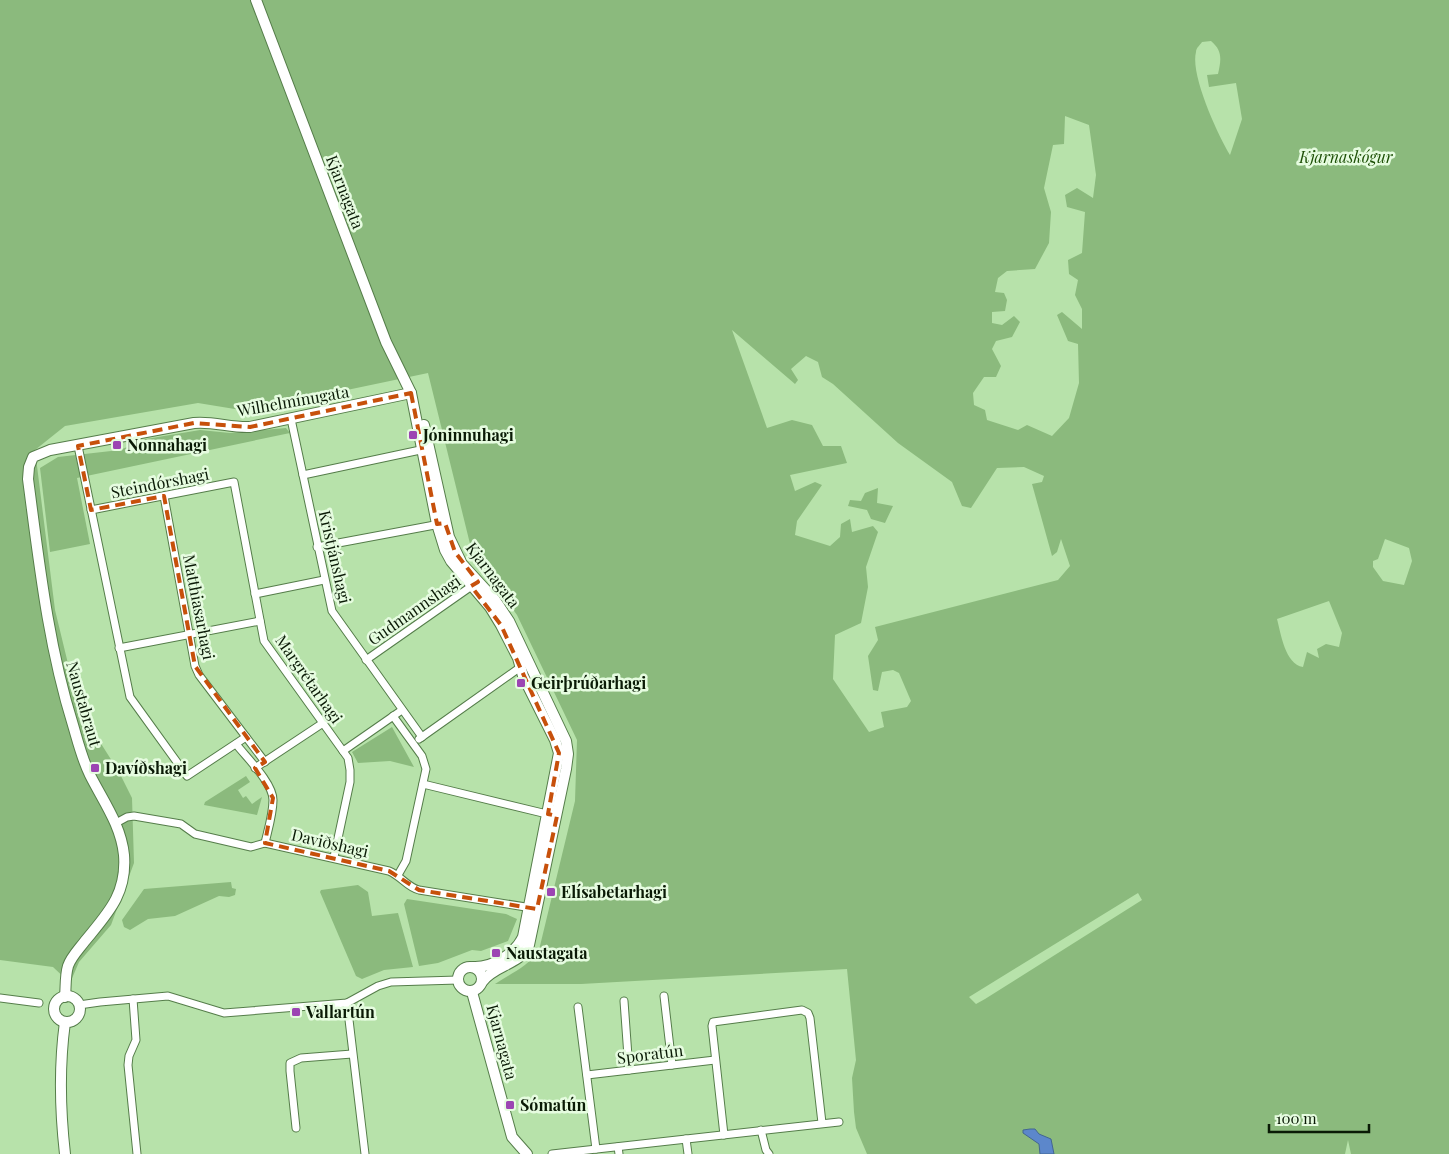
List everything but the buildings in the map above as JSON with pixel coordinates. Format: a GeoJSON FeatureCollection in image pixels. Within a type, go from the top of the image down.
{"type":"FeatureCollection","features":[{"type":"Feature","properties":{"kind":"street","name":"Kjarnagata"},"geometry":{"type":"LineString","coordinates":[[256,0],[386,342],[411,393],[426,449],[445,550],[451,561],[475,584],[501,625],[518,658],[525,664],[522,676],[555,740],[559,753],[552,815],[533,908],[523,937],[515,949],[486,966],[473,967]]}},
{"type":"Feature","properties":{"kind":"street","name":"Wilhelmínugata"},"geometry":{"type":"LineString","coordinates":[[33,457],[44,452],[194,423],[205,422],[242,428],[411,393]]}},
{"type":"Feature","properties":{"kind":"street","name":"Kristjánshagi"},"geometry":{"type":"LineString","coordinates":[[291,419],[332,612],[422,737]]}},
{"type":"Feature","properties":{"kind":"street"},"geometry":{"type":"LineString","coordinates":[[78,446],[130,697],[187,776],[246,737]]}},
{"type":"Feature","properties":{"kind":"street"},"geometry":{"type":"LineString","coordinates":[[303,475],[426,449]]}},
{"type":"Feature","properties":{"kind":"street","name":"Naustabraut"},"geometry":{"type":"LineString","coordinates":[[33,457],[29,467],[28,479],[46,610],[62,685],[87,767],[116,823],[124,854],[119,896],[107,915],[72,959],[67,973],[66,997]]}},
{"type":"Feature","properties":{"kind":"street","name":"Steindórshagi"},"geometry":{"type":"LineString","coordinates":[[91,510],[234,482]]}},
{"type":"Feature","properties":{"kind":"street","name":"Margrétarhagi"},"geometry":{"type":"LineString","coordinates":[[234,482],[264,641],[348,758],[350,782],[334,857]]}},
{"type":"Feature","properties":{"kind":"street","name":"Matthiasarhagi"},"geometry":{"type":"LineString","coordinates":[[164,496],[194,662],[200,675],[265,762]]}},
{"type":"Feature","properties":{"kind":"street"},"geometry":{"type":"LineString","coordinates":[[317,546],[441,523]]}},
{"type":"Feature","properties":{"kind":"street"},"geometry":{"type":"LineString","coordinates":[[255,594],[324,580]]}},
{"type":"Feature","properties":{"kind":"street","name":"Gudmannshagi"},"geometry":{"type":"LineString","coordinates":[[366,660],[475,584]]}},
{"type":"Feature","properties":{"kind":"street"},"geometry":{"type":"LineString","coordinates":[[119,648],[260,621]]}},
{"type":"Feature","properties":{"kind":"street"},"geometry":{"type":"LineString","coordinates":[[413,743],[525,664]]}},
{"type":"Feature","properties":{"kind":"street"},"geometry":{"type":"LineString","coordinates":[[343,751],[402,710]]}},
{"type":"Feature","properties":{"kind":"street"},"geometry":{"type":"LineString","coordinates":[[393,716],[422,756],[425,764],[406,861],[398,875]]}},
{"type":"Feature","properties":{"kind":"street"},"geometry":{"type":"LineString","coordinates":[[255,768],[323,723]]}},
{"type":"Feature","properties":{"kind":"street"},"geometry":{"type":"LineString","coordinates":[[236,744],[269,786],[273,798],[265,843]]}},
{"type":"Feature","properties":{"kind":"street"},"geometry":{"type":"LineString","coordinates":[[422,784],[552,815]]}},
{"type":"Feature","properties":{"kind":"street","name":"Daviðshagi"},"geometry":{"type":"LineString","coordinates":[[116,823],[127,817],[134,816],[181,824],[195,834],[251,847],[265,843],[334,857],[389,871],[398,875],[407,884],[420,890],[533,908]]}},
{"type":"Feature","properties":{"kind":"street","name":"Kjarnagata"},"geometry":{"type":"LineString","coordinates":[[482,982],[492,973],[520,956],[527,949],[531,939],[533,908]]}},
{"type":"Feature","properties":{"kind":"street"},"geometry":{"type":"LineString","coordinates":[[473,967],[480,971],[482,982],[479,989],[472,992],[462,989],[458,980],[461,971],[473,967]]}},
{"type":"Feature","properties":{"kind":"street"},"geometry":{"type":"LineString","coordinates":[[79,1005],[168,996],[224,1013],[347,1003],[378,986],[391,982],[458,980]]}},
{"type":"Feature","properties":{"kind":"street","name":"Kjarnagata"},"geometry":{"type":"LineString","coordinates":[[472,992],[512,1137],[527,1154]]}},
{"type":"Feature","properties":{"kind":"street"},"geometry":{"type":"LineString","coordinates":[[664,996],[672,1065]]}},
{"type":"Feature","properties":{"kind":"street"},"geometry":{"type":"LineString","coordinates":[[66,997],[75,1000],[79,1005],[76,1018],[73,1020],[65,1022],[58,1019],[55,1015],[54,1007],[58,1000],[66,997]]}},
{"type":"Feature","properties":{"kind":"street"},"geometry":{"type":"LineString","coordinates":[[0,998],[39,1003]]}},
{"type":"Feature","properties":{"kind":"street"},"geometry":{"type":"LineString","coordinates":[[133,999],[136,1040],[129,1056],[128,1065],[137,1154]]}},
{"type":"Feature","properties":{"kind":"street"},"geometry":{"type":"LineString","coordinates":[[624,1001],[629,1070]]}},
{"type":"Feature","properties":{"kind":"street"},"geometry":{"type":"LineString","coordinates":[[347,1003],[365,1154]]}},
{"type":"Feature","properties":{"kind":"street"},"geometry":{"type":"LineString","coordinates":[[578,1007],[596,1149]]}},
{"type":"Feature","properties":{"kind":"street"},"geometry":{"type":"LineString","coordinates":[[724,1134],[715,1060],[713,1022],[802,1010],[808,1013],[810,1018],[822,1123]]}},
{"type":"Feature","properties":{"kind":"street"},"geometry":{"type":"LineString","coordinates":[[65,1022],[61,1069],[62,1120],[66,1154]]}},
{"type":"Feature","properties":{"kind":"street"},"geometry":{"type":"LineString","coordinates":[[296,1128],[290,1063],[301,1058],[352,1054]]}},
{"type":"Feature","properties":{"kind":"street","name":"Sporatún"},"geometry":{"type":"LineString","coordinates":[[588,1074],[715,1060]]}},
{"type":"Feature","properties":{"kind":"street"},"geometry":{"type":"LineString","coordinates":[[552,1154],[596,1149],[618,1150],[724,1134],[839,1122]]}},
{"type":"Feature","properties":{"kind":"street"},"geometry":{"type":"LineString","coordinates":[[761,1130],[766,1150],[769,1154]]}},
{"type":"Feature","properties":{"kind":"street"},"geometry":{"type":"LineString","coordinates":[[686,1139],[688,1154]]}},
{"type":"Feature","properties":{"kind":"highlighted area"},"geometry":{"type":"Polygon","coordinates":[[[411,393],[437,524],[445,523],[455,552],[478,582],[471,586],[501,625],[559,753],[548,814],[557,816],[537,909],[419,890],[389,871],[265,843],[273,798],[255,768],[265,762],[195,666],[164,496],[91,510],[78,446],[194,423],[250,427],[411,393]]]}},
{"type":"Feature","properties":{"kind":"green space","name":"Kjarnaskógur"},"geometry":{"type":"Polygon","coordinates":[[[0,0],[1449,0],[1449,1154],[1351,1154],[1348,1140],[1345,1154],[867,1154],[856,1128],[854,1112],[852,1078],[856,1060],[847,969],[581,984],[495,984],[530,961],[539,950],[575,801],[577,740],[517,615],[472,552],[428,373],[247,411],[198,403],[65,426],[35,450],[55,610],[79,709],[119,772],[132,798],[134,863],[111,925],[79,962],[70,983],[53,967],[0,960],[0,0]],[[1211,41],[1202,42],[1196,51],[1197,75],[1212,120],[1230,155],[1242,119],[1236,83],[1209,87],[1207,75],[1218,74],[1220,56],[1218,48],[1211,41]],[[1065,116],[1064,144],[1053,145],[1044,188],[1051,212],[1049,243],[1035,269],[1007,271],[998,278],[995,292],[1004,293],[1007,300],[1005,311],[992,312],[992,323],[1002,325],[1014,316],[1020,322],[1012,337],[996,341],[992,349],[1001,366],[996,377],[984,377],[973,393],[974,405],[985,410],[987,420],[1018,430],[1027,425],[1052,436],[1069,418],[1079,383],[1078,344],[1068,341],[1057,315],[1062,312],[1082,329],[1082,309],[1075,295],[1078,280],[1069,274],[1068,260],[1082,253],[1085,212],[1067,207],[1065,195],[1077,188],[1093,198],[1096,175],[1089,125],[1065,116]],[[732,330],[767,428],[792,420],[812,425],[823,446],[841,446],[847,463],[790,475],[795,491],[815,482],[822,485],[797,521],[795,535],[830,546],[840,537],[841,524],[850,519],[852,532],[873,526],[878,532],[866,567],[868,587],[861,623],[835,635],[833,679],[869,732],[884,727],[881,712],[907,707],[911,701],[899,673],[893,670],[882,672],[878,691],[873,690],[868,656],[878,640],[875,627],[1058,580],[1070,566],[1061,539],[1057,552],[1052,556],[1032,484],[1042,482],[1044,476],[1024,467],[997,468],[971,508],[962,506],[952,482],[898,443],[833,384],[822,377],[818,362],[806,356],[791,369],[798,380],[795,384],[732,330]],[[1385,539],[1378,559],[1373,561],[1373,567],[1383,581],[1404,585],[1412,561],[1409,548],[1385,539]],[[1329,601],[1277,619],[1282,640],[1292,660],[1297,665],[1303,667],[1307,652],[1319,658],[1317,649],[1326,644],[1339,647],[1342,633],[1329,601]],[[1138,893],[969,997],[976,1004],[1142,900],[1138,893]]]}},
{"type":"Feature","properties":{"kind":"green space"},"geometry":{"type":"Polygon","coordinates":[[[286,428],[290,433],[77,478],[90,544],[50,552],[40,468],[58,457],[120,450],[146,439],[200,430],[230,433],[286,428]]]}},
{"type":"Feature","properties":{"kind":"green space"},"geometry":{"type":"Polygon","coordinates":[[[878,488],[877,503],[893,506],[885,523],[871,519],[867,510],[848,506],[850,500],[861,501],[865,493],[878,488]]]}},
{"type":"Feature","properties":{"kind":"green space"},"geometry":{"type":"Polygon","coordinates":[[[392,727],[414,767],[390,761],[358,763],[352,752],[392,727]]]}},
{"type":"Feature","properties":{"kind":"green space"},"geometry":{"type":"Polygon","coordinates":[[[246,776],[250,782],[238,790],[243,798],[246,796],[252,804],[262,797],[257,815],[204,805],[205,802],[246,776]]]}},
{"type":"Feature","properties":{"kind":"green space"},"geometry":{"type":"Polygon","coordinates":[[[231,882],[232,888],[236,889],[235,895],[229,897],[219,896],[175,916],[148,919],[130,930],[124,927],[122,920],[144,889],[231,882]]]}},
{"type":"Feature","properties":{"kind":"green space"},"geometry":{"type":"Polygon","coordinates":[[[358,885],[368,892],[372,916],[398,913],[413,967],[384,970],[362,979],[356,976],[320,892],[321,890],[358,885]]]}},
{"type":"Feature","properties":{"kind":"green space"},"geometry":{"type":"Polygon","coordinates":[[[407,899],[506,914],[517,919],[508,941],[481,951],[472,950],[438,963],[419,966],[404,904],[407,899]]]}},
{"type":"Feature","properties":{"kind":"water"},"geometry":{"type":"Polygon","coordinates":[[[1035,1129],[1039,1134],[1051,1139],[1054,1154],[1040,1154],[1039,1144],[1023,1133],[1023,1130],[1035,1129]]]}},
{"type":"Feature","properties":{"kind":"place","name":"Jóninnuhagi"},"geometry":{"type":"Point","coordinates":[413,435]}},
{"type":"Feature","properties":{"kind":"place","name":"Nonnahagi"},"geometry":{"type":"Point","coordinates":[117,445]}},
{"type":"Feature","properties":{"kind":"place","name":"Geirþrúðarhagi"},"geometry":{"type":"Point","coordinates":[521,683]}},
{"type":"Feature","properties":{"kind":"place","name":"Davíðshagi"},"geometry":{"type":"Point","coordinates":[95,768]}},
{"type":"Feature","properties":{"kind":"place","name":"Elísabetarhagi"},"geometry":{"type":"Point","coordinates":[551,892]}},
{"type":"Feature","properties":{"kind":"place","name":"Naustagata"},"geometry":{"type":"Point","coordinates":[496,953]}},
{"type":"Feature","properties":{"kind":"place","name":"Vallartún"},"geometry":{"type":"Point","coordinates":[296,1012]}},
{"type":"Feature","properties":{"kind":"place","name":"Sómatún"},"geometry":{"type":"Point","coordinates":[510,1105]}}]}
